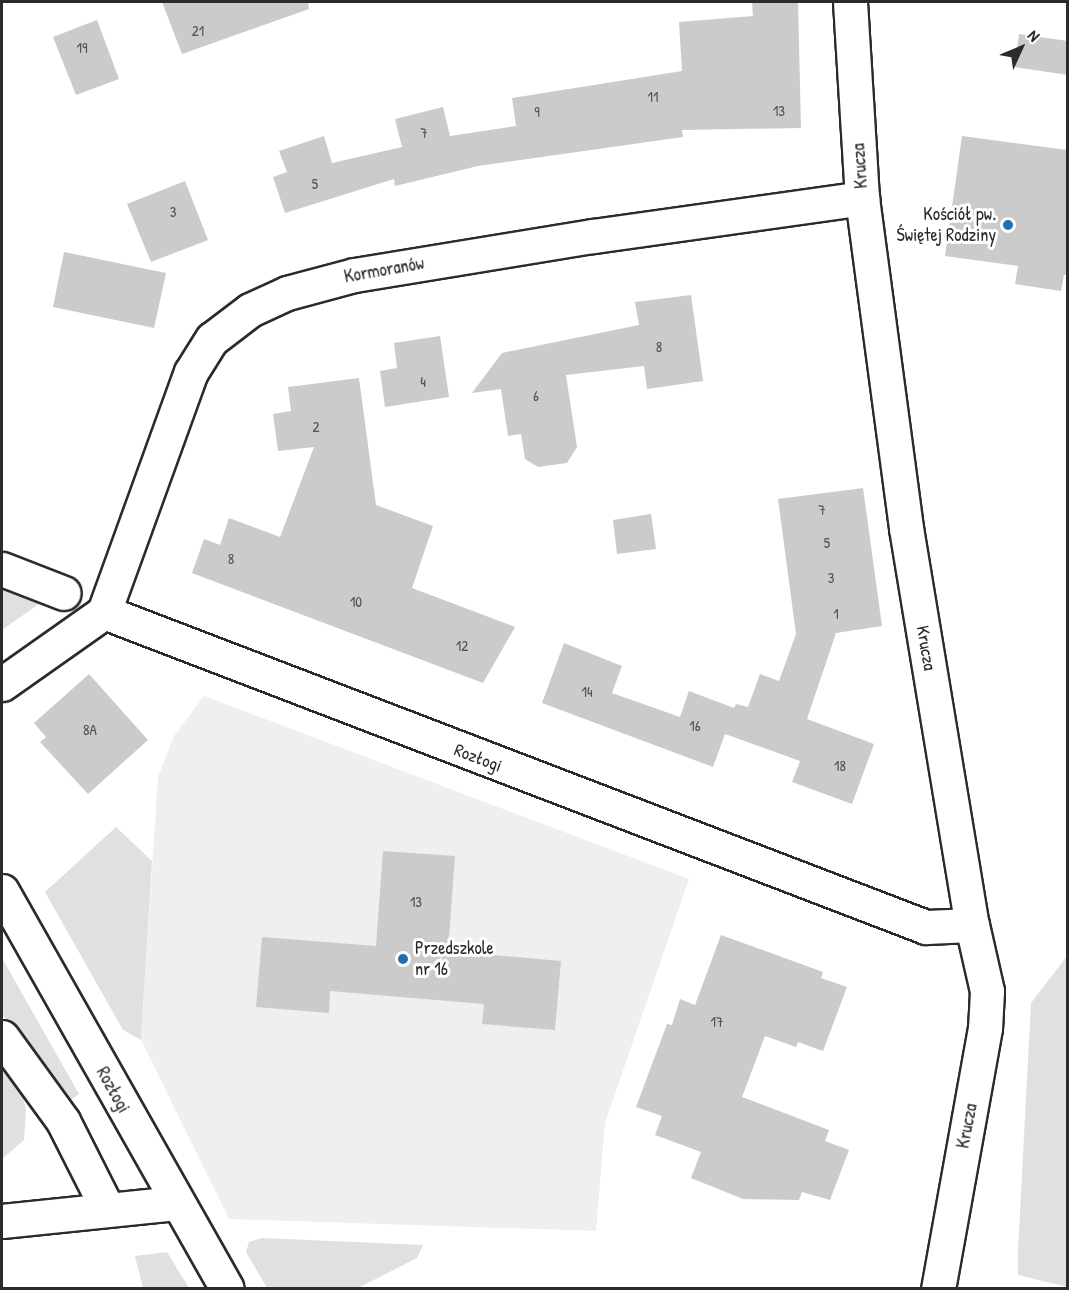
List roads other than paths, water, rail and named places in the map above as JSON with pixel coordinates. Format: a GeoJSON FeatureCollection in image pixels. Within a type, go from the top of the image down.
{"type":"FeatureCollection","features":[{"type":"Feature","properties":{"kind":"street","name":"Krucza"},"geometry":{"type":"LineString","coordinates":[[850,2],[862,198],[906,528],[972,925],[987,992],[985,1028],[938,1288]]}},
{"type":"Feature","properties":{"kind":"street","name":"Kormoranów"},"geometry":{"type":"LineString","coordinates":[[104,612],[191,372],[212,339],[250,310],[287,293],[354,275],[593,236],[862,198]]}},
{"type":"Feature","properties":{"kind":"street"},"geometry":{"type":"LineString","coordinates":[[2,569],[64,593]]}},
{"type":"Feature","properties":{"kind":"street"},"geometry":{"type":"LineString","coordinates":[[2,684],[104,612]]}},
{"type":"Feature","properties":{"kind":"street","name":"Rozłogi"},"geometry":{"type":"LineString","coordinates":[[104,612],[926,927],[972,925]]}},
{"type":"Feature","properties":{"kind":"street","name":"Rozłogi"},"geometry":{"type":"LineString","coordinates":[[2,891],[176,1203],[227,1288]]}},
{"type":"Feature","properties":{"kind":"street"},"geometry":{"type":"LineString","coordinates":[[2,1037],[63,1121],[106,1208]]}},
{"type":"Feature","properties":{"kind":"street"},"geometry":{"type":"LineString","coordinates":[[2,1221],[106,1208],[176,1203]]}},
{"type":"Feature","properties":{"kind":"place","name":"Kościół pw. Świętej Rodziny"},"geometry":{"type":"Point","coordinates":[1008,225]}},
{"type":"Feature","properties":{"kind":"place","name":"Przedszkole nr 16"},"geometry":{"type":"Point","coordinates":[403,959]}}]}
